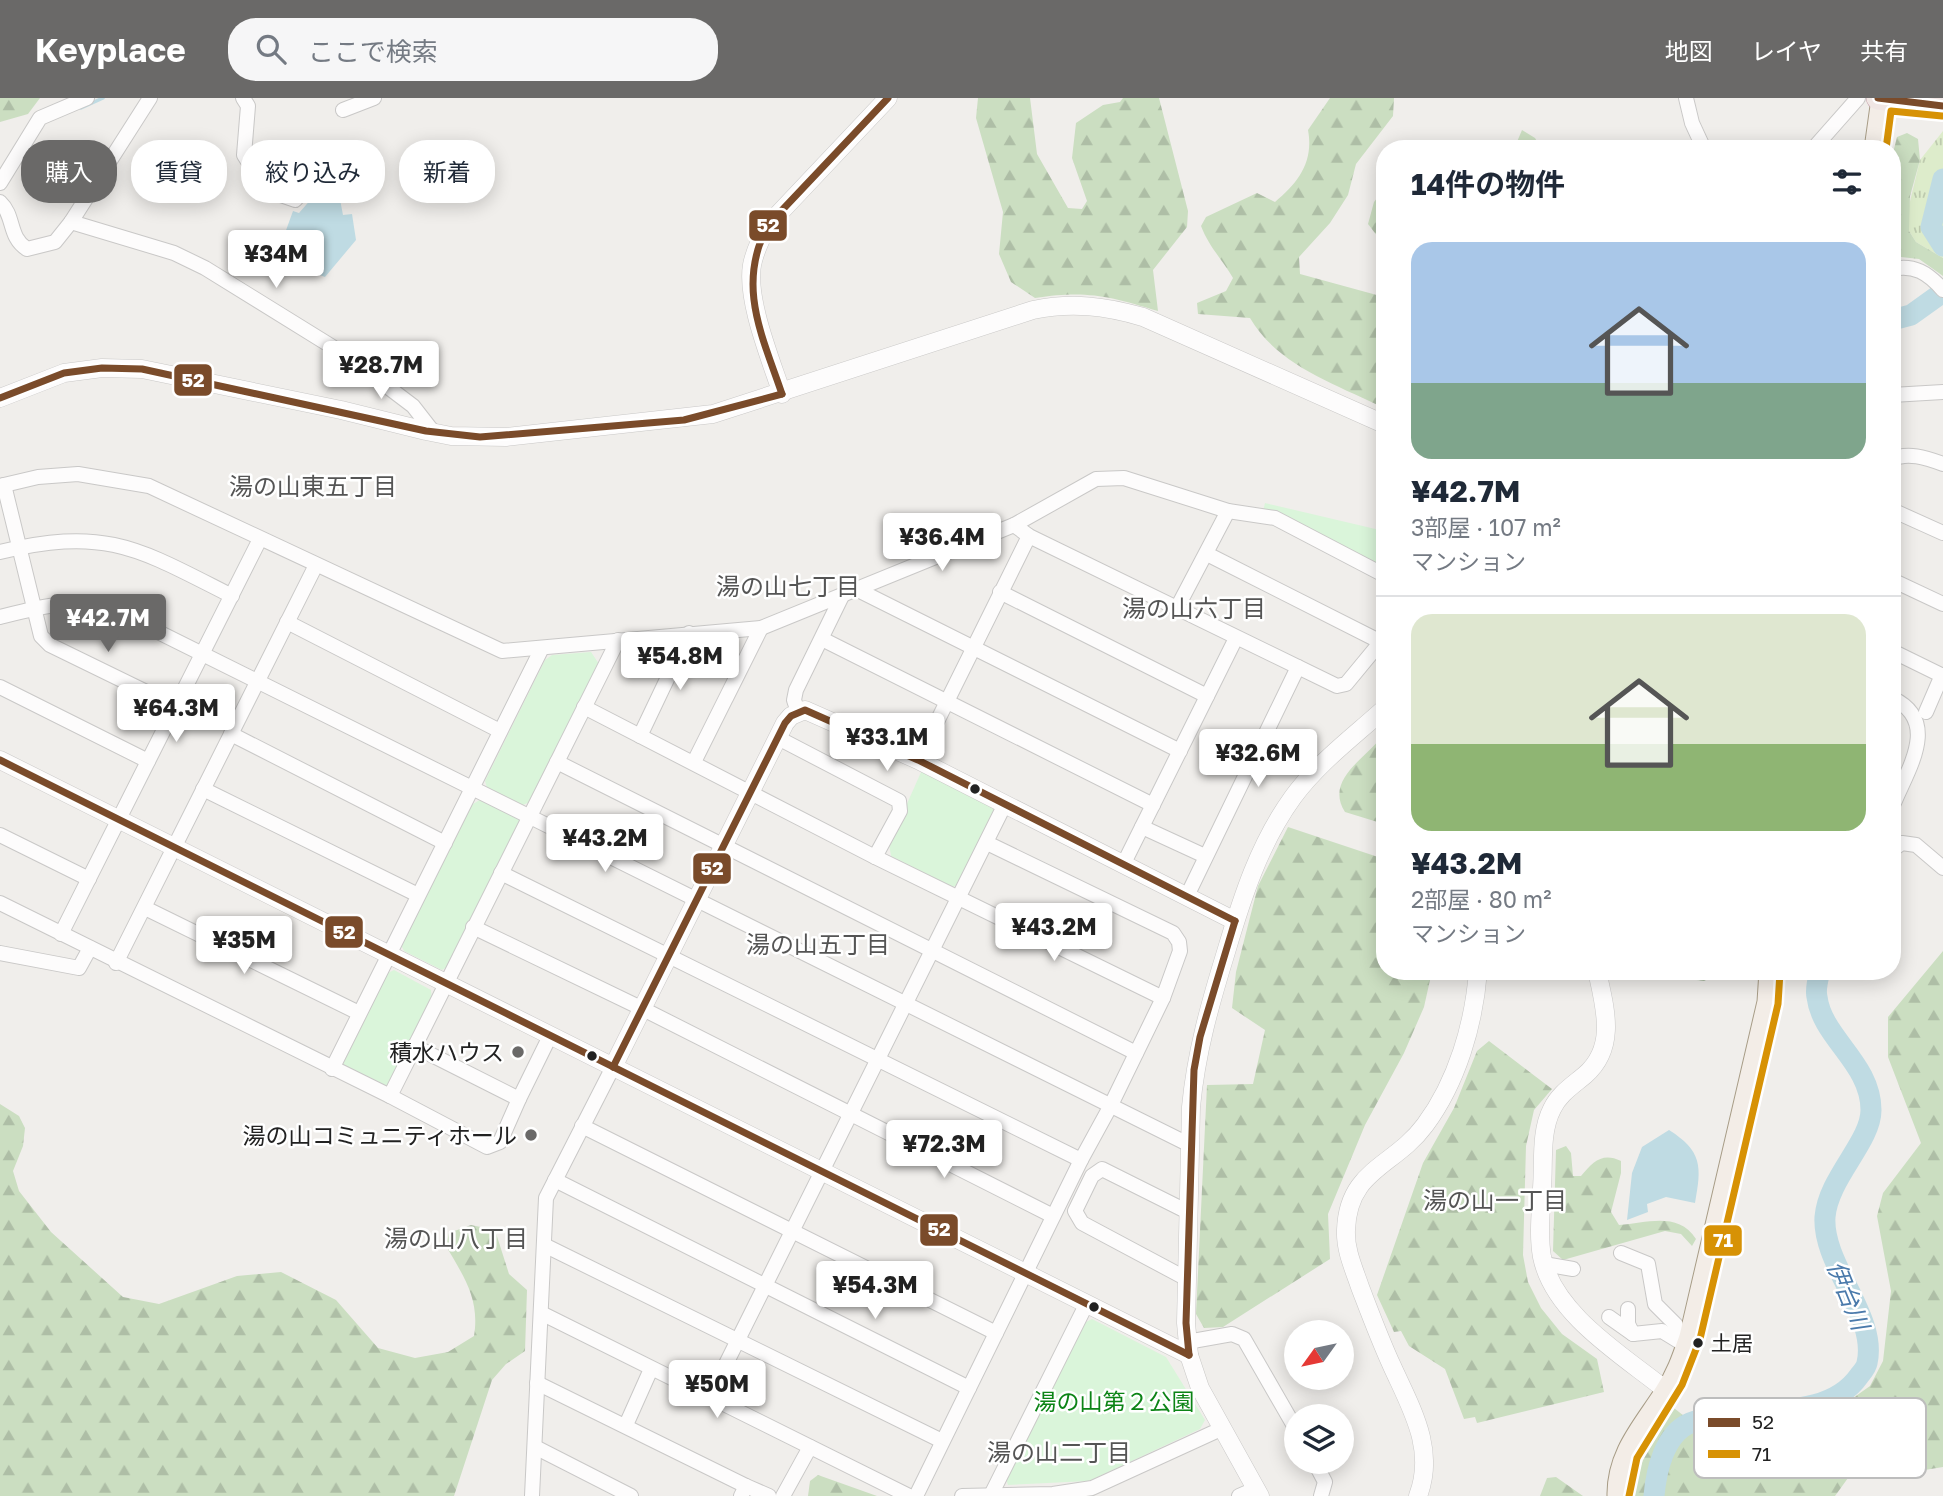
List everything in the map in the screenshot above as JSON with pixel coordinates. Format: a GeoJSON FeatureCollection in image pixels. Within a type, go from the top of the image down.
{"type":"FeatureCollection","features":[{"type":"Feature","properties":{"kind":"highway"},"geometry":{"type":"LineString","coordinates":[[1881,98],[1939,106]]}},
{"type":"Feature","properties":{"kind":"main road"},"geometry":{"type":"LineString","coordinates":[[1876,140],[1881,98]]}},
{"type":"Feature","properties":{"kind":"main road"},"geometry":{"type":"LineString","coordinates":[[1618,1496],[1620,1467],[1627,1448],[1667,1391],[1768,1002],[1769,980]]}},
{"type":"Feature","properties":{"kind":"street"},"geometry":{"type":"LineString","coordinates":[[0,183],[40,117],[87,98]]}},
{"type":"Feature","properties":{"kind":"street"},"geometry":{"type":"LineString","coordinates":[[0,202],[8,212],[18,244],[27,249],[55,242],[71,222],[150,98]]}},
{"type":"Feature","properties":{"kind":"street"},"geometry":{"type":"LineString","coordinates":[[243,98],[248,106],[245,140]]}},
{"type":"Feature","properties":{"kind":"street"},"geometry":{"type":"LineString","coordinates":[[343,110],[374,98]]}},
{"type":"Feature","properties":{"kind":"street"},"geometry":{"type":"LineString","coordinates":[[1686,98],[1692,123],[1700,140]]}},
{"type":"Feature","properties":{"kind":"street"},"geometry":{"type":"LineString","coordinates":[[1821,140],[1858,98]]}},
{"type":"Feature","properties":{"kind":"street"},"geometry":{"type":"LineString","coordinates":[[782,394],[753,293],[751,268],[757,247],[768,225],[888,99]]}},
{"type":"Feature","properties":{"kind":"street"},"geometry":{"type":"LineString","coordinates":[[71,222],[141,241],[205,268],[370,374],[413,406],[434,433]]}},
{"type":"Feature","properties":{"kind":"street"},"geometry":{"type":"LineString","coordinates":[[1901,268],[1912,267],[1925,272],[1943,290]]}},
{"type":"Feature","properties":{"kind":"street"},"geometry":{"type":"LineString","coordinates":[[0,398],[64,373],[102,368],[142,369],[330,407],[434,433],[506,437],[684,420],[782,394],[1033,310],[1063,303],[1116,309],[1143,317],[1376,420]]}},
{"type":"Feature","properties":{"kind":"street"},"geometry":{"type":"LineString","coordinates":[[1901,394],[1943,392]]}},
{"type":"Feature","properties":{"kind":"street"},"geometry":{"type":"LineString","coordinates":[[1901,458],[1925,457],[1943,464]]}},
{"type":"Feature","properties":{"kind":"street"},"geometry":{"type":"LineString","coordinates":[[175,706],[50,645],[41,636],[2,485],[38,477],[78,474],[149,485],[502,651],[761,628],[1014,525],[1096,479],[1109,477],[1124,478],[1227,511],[1275,518],[1376,571]]}},
{"type":"Feature","properties":{"kind":"street"},"geometry":{"type":"LineString","coordinates":[[1177,608],[1227,511]]}},
{"type":"Feature","properties":{"kind":"street"},"geometry":{"type":"LineString","coordinates":[[1901,514],[1943,533]]}},
{"type":"Feature","properties":{"kind":"street"},"geometry":{"type":"LineString","coordinates":[[1014,525],[1029,536],[1337,686],[1346,684],[1376,648]]}},
{"type":"Feature","properties":{"kind":"street"},"geometry":{"type":"LineString","coordinates":[[918,760],[1029,536]]}},
{"type":"Feature","properties":{"kind":"street"},"geometry":{"type":"LineString","coordinates":[[0,552],[85,539],[119,545],[157,558],[232,596]]}},
{"type":"Feature","properties":{"kind":"street"},"geometry":{"type":"LineString","coordinates":[[61,934],[260,539]]}},
{"type":"Feature","properties":{"kind":"street"},"geometry":{"type":"LineString","coordinates":[[1207,554],[1376,637]]}},
{"type":"Feature","properties":{"kind":"street"},"geometry":{"type":"LineString","coordinates":[[116,963],[316,565]]}},
{"type":"Feature","properties":{"kind":"street"},"geometry":{"type":"LineString","coordinates":[[1901,584],[1943,604]]}},
{"type":"Feature","properties":{"kind":"street"},"geometry":{"type":"LineString","coordinates":[[856,589],[1180,751]]}},
{"type":"Feature","properties":{"kind":"street"},"geometry":{"type":"LineString","coordinates":[[1000,592],[1207,696]]}},
{"type":"Feature","properties":{"kind":"street"},"geometry":{"type":"LineString","coordinates":[[798,712],[794,700],[796,690],[842,596]]}},
{"type":"Feature","properties":{"kind":"street"},"geometry":{"type":"LineString","coordinates":[[0,617],[74,602],[97,605],[204,652],[528,817],[1190,1145]]}},
{"type":"Feature","properties":{"kind":"street"},"geometry":{"type":"LineString","coordinates":[[287,622],[500,731]]}},
{"type":"Feature","properties":{"kind":"street"},"geometry":{"type":"LineString","coordinates":[[694,762],[761,628]]}},
{"type":"Feature","properties":{"kind":"street"},"geometry":{"type":"LineString","coordinates":[[640,736],[688,634]]}},
{"type":"Feature","properties":{"kind":"street"},"geometry":{"type":"LineString","coordinates":[[1124,863],[1236,638]]}},
{"type":"Feature","properties":{"kind":"street"},"geometry":{"type":"LineString","coordinates":[[822,639],[1153,805]]}},
{"type":"Feature","properties":{"kind":"street"},"geometry":{"type":"LineString","coordinates":[[390,1096],[618,640]]}},
{"type":"Feature","properties":{"kind":"street"},"geometry":{"type":"LineString","coordinates":[[332,1069],[542,648]]}},
{"type":"Feature","properties":{"kind":"street"},"geometry":{"type":"LineString","coordinates":[[1901,655],[1943,675],[1926,712]]}},
{"type":"Feature","properties":{"kind":"street"},"geometry":{"type":"LineString","coordinates":[[1187,896],[1298,667]]}},
{"type":"Feature","properties":{"kind":"street"},"geometry":{"type":"LineString","coordinates":[[0,687],[148,761]]}},
{"type":"Feature","properties":{"kind":"street"},"geometry":{"type":"LineString","coordinates":[[1901,706],[1911,714],[1918,728],[1919,745],[1901,787]]}},
{"type":"Feature","properties":{"kind":"street"},"geometry":{"type":"LineString","coordinates":[[584,707],[875,856],[961,896],[1163,998]]}},
{"type":"Feature","properties":{"kind":"street"},"geometry":{"type":"LineString","coordinates":[[532,1496],[537,1334],[541,1313],[546,1198],[672,955],[785,723],[798,712],[814,712],[918,760],[1235,922]]}},
{"type":"Feature","properties":{"kind":"street"},"geometry":{"type":"LineString","coordinates":[[1251,1494],[1200,1388],[1188,1348],[1191,1107],[1200,1037],[1235,922],[1271,829],[1294,796],[1321,765],[1376,716]]}},
{"type":"Feature","properties":{"kind":"street"},"geometry":{"type":"LineString","coordinates":[[230,734],[445,843]]}},
{"type":"Feature","properties":{"kind":"street"},"geometry":{"type":"LineString","coordinates":[[778,738],[899,801],[900,811],[875,856]]}},
{"type":"Feature","properties":{"kind":"street"},"geometry":{"type":"LineString","coordinates":[[0,760],[1087,1303],[1188,1348],[1232,1334],[1244,1339],[1284,1408]]}},
{"type":"Feature","properties":{"kind":"street"},"geometry":{"type":"LineString","coordinates":[[557,762],[1136,1053]]}},
{"type":"Feature","properties":{"kind":"street"},"geometry":{"type":"LineString","coordinates":[[203,789],[418,895]]}},
{"type":"Feature","properties":{"kind":"street"},"geometry":{"type":"LineString","coordinates":[[710,1396],[1005,804]]}},
{"type":"Feature","properties":{"kind":"street"},"geometry":{"type":"LineString","coordinates":[[1142,827],[1205,856]]}},
{"type":"Feature","properties":{"kind":"street"},"geometry":{"type":"LineString","coordinates":[[0,835],[89,879]]}},
{"type":"Feature","properties":{"kind":"street"},"geometry":{"type":"LineString","coordinates":[[916,1496],[1163,998],[1180,951],[1179,942],[1172,933],[987,843]]}},
{"type":"Feature","properties":{"kind":"street"},"geometry":{"type":"LineString","coordinates":[[1901,844],[1916,845],[1943,869]]}},
{"type":"Feature","properties":{"kind":"street"},"geometry":{"type":"LineString","coordinates":[[501,873],[672,955],[1081,1160]]}},
{"type":"Feature","properties":{"kind":"street"},"geometry":{"type":"LineString","coordinates":[[0,903],[116,963],[390,1096],[487,1147],[500,1142],[550,1036]]}},
{"type":"Feature","properties":{"kind":"street"},"geometry":{"type":"LineString","coordinates":[[145,908],[359,1013]]}},
{"type":"Feature","properties":{"kind":"street"},"geometry":{"type":"LineString","coordinates":[[474,927],[643,1009],[1053,1216]]}},
{"type":"Feature","properties":{"kind":"street"},"geometry":{"type":"LineString","coordinates":[[0,953],[79,968],[90,948]]}},
{"type":"Feature","properties":{"kind":"street"},"geometry":{"type":"LineString","coordinates":[[1418,1496],[1424,1477],[1424,1441],[1352,1264],[1346,1235],[1347,1215],[1352,1197],[1362,1180],[1410,1142],[1436,1108],[1456,1066],[1471,1022],[1477,980]]}},
{"type":"Feature","properties":{"kind":"street"},"geometry":{"type":"LineString","coordinates":[[1599,980],[1607,1019],[1604,1045],[1593,1068],[1557,1099],[1545,1128],[1540,1237],[1544,1264],[1554,1289],[1580,1321],[1667,1391]]}},
{"type":"Feature","properties":{"kind":"street"},"geometry":{"type":"LineString","coordinates":[[414,1046],[519,1099]]}},
{"type":"Feature","properties":{"kind":"street"},"geometry":{"type":"LineString","coordinates":[[582,1126],[996,1333]]}},
{"type":"Feature","properties":{"kind":"street"},"geometry":{"type":"LineString","coordinates":[[1187,1279],[1082,1223],[1075,1211],[1092,1176],[1102,1170],[1188,1212]]}},
{"type":"Feature","properties":{"kind":"street"},"geometry":{"type":"LineString","coordinates":[[555,1180],[969,1388]]}},
{"type":"Feature","properties":{"kind":"street"},"geometry":{"type":"LineString","coordinates":[[544,1245],[943,1441]]}},
{"type":"Feature","properties":{"kind":"street"},"geometry":{"type":"LineString","coordinates":[[1621,1252],[1648,1264],[1656,1304],[1676,1325],[1681,1343]]}},
{"type":"Feature","properties":{"kind":"street"},"geometry":{"type":"LineString","coordinates":[[1544,1264],[1573,1269]]}},
{"type":"Feature","properties":{"kind":"street"},"geometry":{"type":"LineString","coordinates":[[991,1494],[1087,1303]]}},
{"type":"Feature","properties":{"kind":"street"},"geometry":{"type":"LineString","coordinates":[[1628,1309],[1628,1324],[1633,1334]]}},
{"type":"Feature","properties":{"kind":"street"},"geometry":{"type":"LineString","coordinates":[[541,1313],[909,1496]]}},
{"type":"Feature","properties":{"kind":"street"},"geometry":{"type":"LineString","coordinates":[[1609,1317],[1633,1334],[1662,1331],[1681,1343]]}},
{"type":"Feature","properties":{"kind":"street"},"geometry":{"type":"LineString","coordinates":[[626,1425],[651,1369]]}},
{"type":"Feature","properties":{"kind":"street"},"geometry":{"type":"LineString","coordinates":[[537,1383],[626,1425],[744,1491],[769,1496]]}},
{"type":"Feature","properties":{"kind":"street"},"geometry":{"type":"LineString","coordinates":[[962,1496],[1053,1495],[1092,1488],[1221,1429]]}},
{"type":"Feature","properties":{"kind":"street"},"geometry":{"type":"LineString","coordinates":[[535,1447],[631,1496]]}},
{"type":"Feature","properties":{"kind":"street"},"geometry":{"type":"LineString","coordinates":[[783,1496],[810,1447]]}},
{"type":"Feature","properties":{"kind":"street"},"geometry":{"type":"LineString","coordinates":[[1321,1474],[1325,1482],[1321,1496]]}},
{"type":"Feature","properties":{"kind":"green space"},"geometry":{"type":"Polygon","coordinates":[[[0,98],[40,98],[28,114],[0,122],[0,98]]]}},
{"type":"Feature","properties":{"kind":"green space"},"geometry":{"type":"Polygon","coordinates":[[[978,98],[1030,98],[1037,154],[1068,208],[1082,209],[1087,201],[1072,158],[1076,123],[1103,105],[1120,102],[1123,98],[1159,98],[1188,211],[1187,227],[1153,270],[1158,311],[1097,296],[1035,298],[1011,282],[999,254],[1003,212],[976,118],[978,98]]]}},
{"type":"Feature","properties":{"kind":"green space"},"geometry":{"type":"Polygon","coordinates":[[[1330,98],[1394,98],[1393,116],[1356,164],[1348,195],[1330,223],[1299,257],[1300,274],[1376,295],[1376,404],[1328,382],[1292,361],[1262,335],[1250,318],[1198,314],[1197,303],[1226,291],[1233,278],[1204,233],[1201,226],[1206,217],[1257,193],[1275,202],[1302,171],[1309,152],[1308,130],[1330,98]]]}},
{"type":"Feature","properties":{"kind":"green space"},"geometry":{"type":"Polygon","coordinates":[[[1522,130],[1536,140],[1518,140],[1522,130]]]}},
{"type":"Feature","properties":{"kind":"green space"},"geometry":{"type":"Polygon","coordinates":[[[1943,131],[1943,258],[1916,242],[1909,231],[1907,214],[1920,160],[1943,131]]]}},
{"type":"Feature","properties":{"kind":"green space"},"geometry":{"type":"Polygon","coordinates":[[[1907,133],[1918,139],[1920,160],[1910,196],[1909,231],[1916,242],[1943,258],[1943,276],[1919,259],[1901,257],[1901,140],[1896,140],[1897,137],[1907,133]]]}},
{"type":"Feature","properties":{"kind":"green space"},"geometry":{"type":"Polygon","coordinates":[[[1376,199],[1376,234],[1368,224],[1376,199]]]}},
{"type":"Feature","properties":{"kind":"green space"},"geometry":{"type":"Polygon","coordinates":[[[1265,503],[1376,529],[1376,566],[1263,511],[1265,503]]]}},
{"type":"Feature","properties":{"kind":"green space"},"geometry":{"type":"Polygon","coordinates":[[[591,652],[599,664],[532,801],[523,805],[487,788],[485,781],[545,660],[552,655],[591,652]]]}},
{"type":"Feature","properties":{"kind":"green space"},"geometry":{"type":"Polygon","coordinates":[[[1376,744],[1376,822],[1345,812],[1340,800],[1340,789],[1350,770],[1376,744]]]}},
{"type":"Feature","properties":{"kind":"green space"},"geometry":{"type":"Polygon","coordinates":[[[922,770],[993,808],[993,815],[959,885],[952,887],[891,856],[889,844],[922,770]]]}},
{"type":"Feature","properties":{"kind":"green space"},"geometry":{"type":"Polygon","coordinates":[[[481,799],[519,818],[520,826],[450,965],[442,970],[404,951],[401,945],[470,806],[481,799]]]}},
{"type":"Feature","properties":{"kind":"green space"},"geometry":{"type":"Polygon","coordinates":[[[1288,827],[1376,856],[1376,980],[1430,980],[1424,1007],[1404,1053],[1365,1125],[1328,1214],[1330,1259],[1223,1327],[1204,1328],[1196,1314],[1207,1085],[1253,1084],[1265,1030],[1232,1008],[1236,972],[1258,886],[1288,827]]]}},
{"type":"Feature","properties":{"kind":"green space"},"geometry":{"type":"Polygon","coordinates":[[[1943,951],[1943,1467],[1926,1470],[1926,1398],[1853,1398],[1870,1386],[1883,1361],[1891,1291],[1877,1216],[1883,1193],[1921,1143],[1888,1057],[1888,1017],[1943,951]]]}},
{"type":"Feature","properties":{"kind":"green space"},"geometry":{"type":"Polygon","coordinates":[[[394,970],[431,990],[432,1001],[391,1084],[384,1088],[347,1070],[343,1063],[386,974],[394,970]]]}},
{"type":"Feature","properties":{"kind":"green space"},"geometry":{"type":"Polygon","coordinates":[[[1489,1041],[1552,1089],[1534,1110],[1526,1146],[1523,1255],[1528,1282],[1541,1308],[1562,1334],[1597,1359],[1604,1392],[1477,1423],[1475,1417],[1464,1419],[1445,1369],[1409,1346],[1401,1331],[1394,1332],[1377,1295],[1423,1163],[1454,1108],[1477,1051],[1489,1041]]]}},
{"type":"Feature","properties":{"kind":"green space"},"geometry":{"type":"Polygon","coordinates":[[[0,1104],[19,1116],[25,1128],[23,1146],[13,1171],[19,1191],[51,1232],[123,1297],[159,1304],[237,1276],[281,1272],[336,1300],[378,1348],[415,1358],[448,1352],[474,1336],[473,1299],[446,1246],[449,1233],[471,1225],[495,1230],[509,1274],[527,1290],[525,1351],[506,1364],[492,1380],[454,1496],[0,1496],[0,1104]]]}},
{"type":"Feature","properties":{"kind":"green space"},"geometry":{"type":"Polygon","coordinates":[[[1566,1146],[1571,1153],[1573,1176],[1581,1176],[1603,1158],[1621,1161],[1621,1173],[1611,1212],[1619,1225],[1651,1221],[1671,1222],[1689,1230],[1696,1239],[1692,1246],[1681,1234],[1665,1231],[1563,1260],[1553,1251],[1556,1150],[1566,1146]]]}},
{"type":"Feature","properties":{"kind":"green space","name":"湯の山第２公園"},"geometry":{"type":"Polygon","coordinates":[[[1092,1319],[1166,1357],[1205,1420],[1200,1429],[1089,1481],[1008,1485],[1006,1479],[1082,1324],[1092,1319]]]}},
{"type":"Feature","properties":{"kind":"green space"},"geometry":{"type":"Polygon","coordinates":[[[1674,1408],[1694,1424],[1694,1478],[1848,1478],[1835,1496],[1632,1496],[1648,1450],[1674,1408]]]}},
{"type":"Feature","properties":{"kind":"green space"},"geometry":{"type":"Polygon","coordinates":[[[818,1475],[877,1496],[808,1496],[810,1481],[818,1475]]]}},
{"type":"Feature","properties":{"kind":"green space"},"geometry":{"type":"Polygon","coordinates":[[[1556,1477],[1583,1496],[1540,1496],[1547,1478],[1556,1477]]]}},
{"type":"Feature","properties":{"kind":"water"},"geometry":{"type":"Polygon","coordinates":[[[308,203],[341,203],[343,215],[352,214],[356,240],[325,277],[276,258],[293,211],[299,213],[308,203]]]}},
{"type":"Feature","properties":{"kind":"water"},"geometry":{"type":"Polygon","coordinates":[[[1669,1130],[1688,1145],[1697,1161],[1699,1179],[1695,1203],[1666,1197],[1647,1204],[1648,1212],[1627,1220],[1632,1173],[1642,1147],[1669,1130]]]}},
{"type":"Feature","properties":{"kind":"waterway"},"geometry":{"type":"LineString","coordinates":[[81,108],[103,98]]}},
{"type":"Feature","properties":{"kind":"waterway"},"geometry":{"type":"LineString","coordinates":[[1943,179],[1931,227],[1943,246]]}},
{"type":"Feature","properties":{"kind":"waterway","name":"伊台川"},"geometry":{"type":"LineString","coordinates":[[1901,318],[1911,315],[1943,292]]}},
{"type":"Feature","properties":{"kind":"waterway","name":"伊台川"},"geometry":{"type":"LineString","coordinates":[[1818,980],[1816,991],[1821,1012],[1863,1078],[1869,1093],[1871,1110],[1864,1135],[1833,1188],[1825,1217],[1826,1235],[1832,1253],[1858,1309],[1868,1345],[1864,1370],[1844,1392],[1831,1398]]}},
{"type":"Feature","properties":{"kind":"waterway","name":"伊台川"},"geometry":{"type":"LineString","coordinates":[[1654,1496],[1657,1476],[1668,1445],[1681,1428],[1694,1422]]}},
{"type":"Feature","properties":{"kind":"transit line","name":"52"},"geometry":{"type":"LineString","coordinates":[[782,394],[756,310],[753,289],[759,247],[768,225],[888,98]]}},
{"type":"Feature","properties":{"kind":"transit line","name":"52"},"geometry":{"type":"LineString","coordinates":[[1878,98],[1943,106]]}},
{"type":"Feature","properties":{"kind":"transit line","name":"71"},"geometry":{"type":"LineString","coordinates":[[1887,140],[1891,111],[1942,116]]}},
{"type":"Feature","properties":{"kind":"transit line","name":"52"},"geometry":{"type":"LineString","coordinates":[[0,398],[64,373],[102,368],[142,369],[426,431],[480,437],[684,420],[782,394]]}},
{"type":"Feature","properties":{"kind":"transit line","name":"52"},"geometry":{"type":"LineString","coordinates":[[613,1067],[785,723],[791,716],[805,710],[918,760],[1235,921]]}},
{"type":"Feature","properties":{"kind":"transit line","name":"52"},"geometry":{"type":"LineString","coordinates":[[0,760],[1189,1355]]}},
{"type":"Feature","properties":{"kind":"transit line","name":"52"},"geometry":{"type":"LineString","coordinates":[[1189,1355],[1186,1323],[1194,1070],[1200,1037],[1235,921]]}},
{"type":"Feature","properties":{"kind":"transit line","name":"71"},"geometry":{"type":"LineString","coordinates":[[1629,1496],[1637,1458],[1682,1385],[1700,1339],[1778,1004],[1780,980]]}},
{"type":"Feature","properties":{"kind":"place","name":"積水ハウス"},"geometry":{"type":"Point","coordinates":[518,1052]}},
{"type":"Feature","properties":{"kind":"place","name":"湯の山コミュニティホール"},"geometry":{"type":"Point","coordinates":[531,1135]}},
{"type":"Feature","properties":{"kind":"place","name":"土居"},"geometry":{"type":"Point","coordinates":[1698,1343]}},
{"type":"Feature","properties":{"kind":"district","name":"湯の山東五丁目"},"geometry":{"type":"Point","coordinates":[313,485]}},
{"type":"Feature","properties":{"kind":"district","name":"湯の山七丁目"},"geometry":{"type":"Point","coordinates":[788,585]}},
{"type":"Feature","properties":{"kind":"district","name":"湯の山六丁目"},"geometry":{"type":"Point","coordinates":[1194,607]}},
{"type":"Feature","properties":{"kind":"district","name":"湯の山五丁目"},"geometry":{"type":"Point","coordinates":[818,943]}},
{"type":"Feature","properties":{"kind":"district","name":"湯の山一丁目"},"geometry":{"type":"Point","coordinates":[1495,1199]}},
{"type":"Feature","properties":{"kind":"district","name":"湯の山八丁目"},"geometry":{"type":"Point","coordinates":[456,1237]}},
{"type":"Feature","properties":{"kind":"district","name":"湯の山二丁目"},"geometry":{"type":"Point","coordinates":[1059,1451]}}]}
